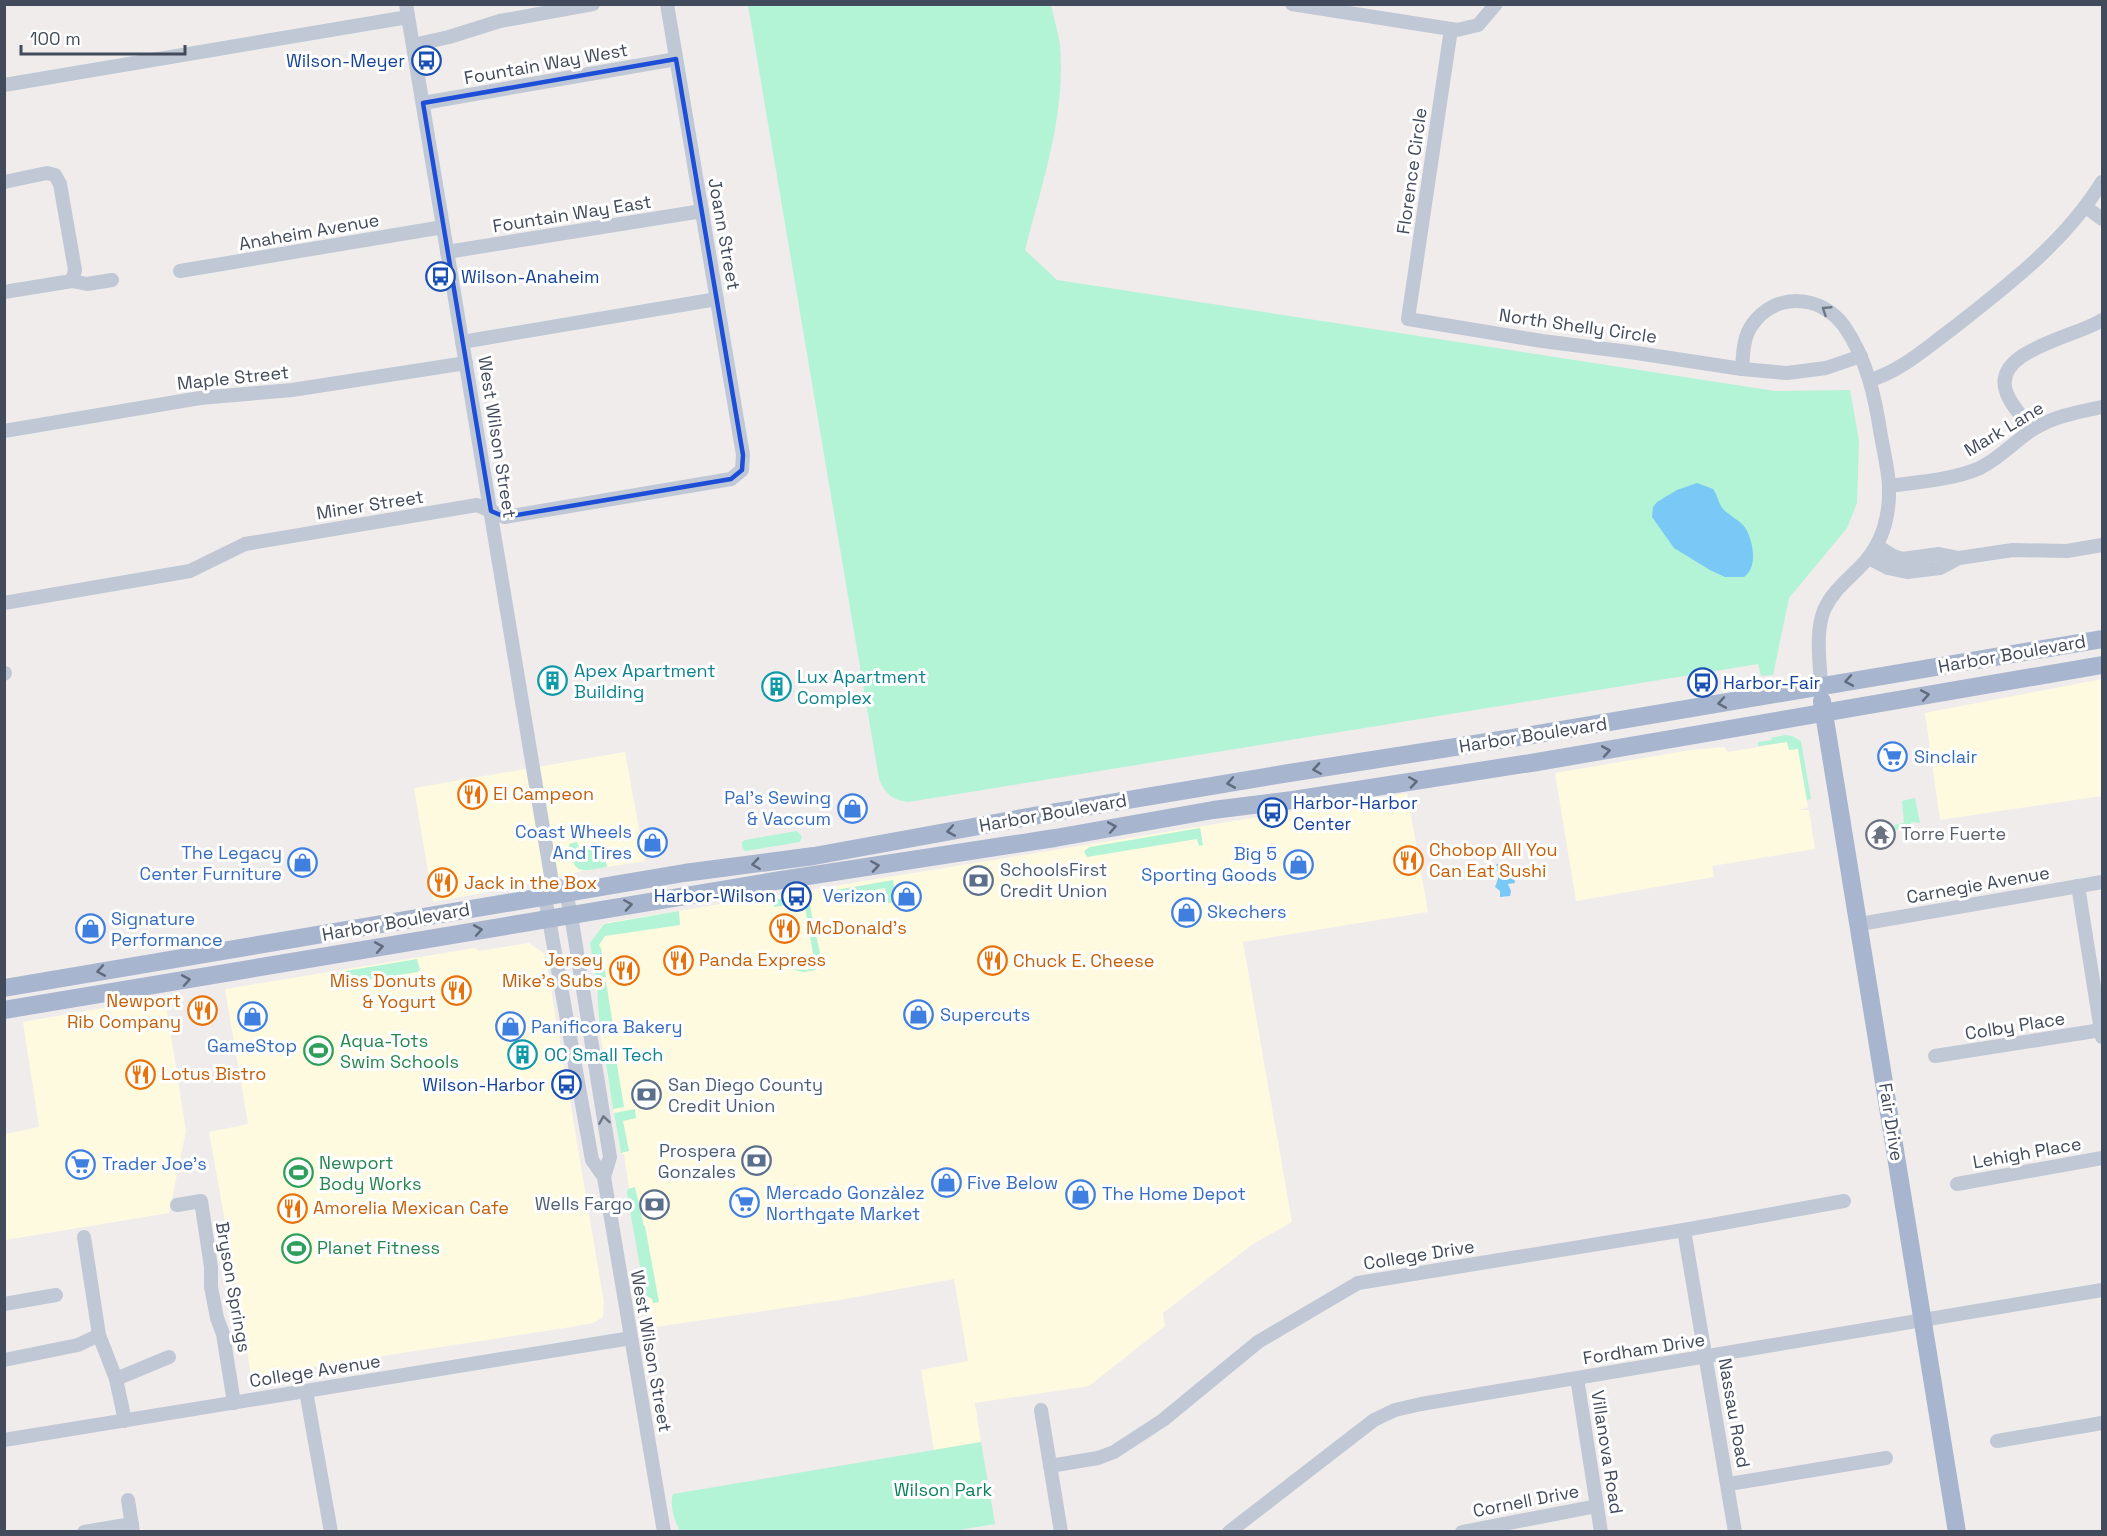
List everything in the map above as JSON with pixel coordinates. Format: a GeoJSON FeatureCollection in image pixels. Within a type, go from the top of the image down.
{"type":"FeatureCollection","features":[{"type":"Feature","properties":{"kind":"main road","name":"Harbor Boulevard"},"geometry":{"type":"LineString","coordinates":[[4,987],[684,873],[814,856],[1059,812],[2103,639]]}},
{"type":"Feature","properties":{"kind":"main road","name":"Harbor Boulevard"},"geometry":{"type":"LineString","coordinates":[[4,1010],[571,915],[1055,838],[1213,810],[1293,800],[1537,762],[2103,665]]}},
{"type":"Feature","properties":{"kind":"main road","name":"Fair Drive"},"geometry":{"type":"LineString","coordinates":[[1821,686],[1957,1532]]}},
{"type":"Feature","properties":{"kind":"street"},"geometry":{"type":"LineString","coordinates":[[413,45],[449,37],[538,9],[593,4]]}},
{"type":"Feature","properties":{"kind":"street","name":"Joann Street"},"geometry":{"type":"LineString","coordinates":[[667,4],[743,455],[742,470]]}},
{"type":"Feature","properties":{"kind":"street"},"geometry":{"type":"LineString","coordinates":[[1292,4],[1457,30],[1478,25],[1496,4]]}},
{"type":"Feature","properties":{"kind":"street"},"geometry":{"type":"LineString","coordinates":[[4,86],[407,11]]}},
{"type":"Feature","properties":{"kind":"street","name":"West Wilson Street"},"geometry":{"type":"LineString","coordinates":[[407,11],[552,876],[545,897],[592,1160],[604,1177],[664,1532]]}},
{"type":"Feature","properties":{"kind":"street","name":"Florence Circle"},"geometry":{"type":"LineString","coordinates":[[1408,319],[1451,29]]}},
{"type":"Feature","properties":{"kind":"street","name":"Fountain Way West"},"geometry":{"type":"LineString","coordinates":[[423,103],[676,59]]}},
{"type":"Feature","properties":{"kind":"street"},"geometry":{"type":"LineString","coordinates":[[4,182],[47,173],[55,175],[60,184],[75,270],[72,281]]}},
{"type":"Feature","properties":{"kind":"street"},"geometry":{"type":"LineString","coordinates":[[1870,380],[1882,377],[1915,356],[2034,264],[2086,207],[2103,182]]}},
{"type":"Feature","properties":{"kind":"street"},"geometry":{"type":"LineString","coordinates":[[2086,207],[2103,219]]}},
{"type":"Feature","properties":{"kind":"street","name":"Fountain Way East"},"geometry":{"type":"LineString","coordinates":[[447,252],[702,211]]}},
{"type":"Feature","properties":{"kind":"street","name":"Anaheim Avenue"},"geometry":{"type":"LineString","coordinates":[[180,271],[443,227]]}},
{"type":"Feature","properties":{"kind":"street"},"geometry":{"type":"LineString","coordinates":[[4,292],[72,281],[87,284],[112,280]]}},
{"type":"Feature","properties":{"kind":"street"},"geometry":{"type":"LineString","coordinates":[[462,342],[717,298]]}},
{"type":"Feature","properties":{"kind":"street"},"geometry":{"type":"LineString","coordinates":[[1742,369],[1748,332],[1759,316],[1782,303],[1807,301],[1831,311],[1844,327],[1861,356],[1874,395],[1889,486],[1887,517],[1880,541],[1873,552],[1836,591],[1824,611],[1819,637],[1821,686]]}},
{"type":"Feature","properties":{"kind":"street","name":"North Shelly Circle"},"geometry":{"type":"LineString","coordinates":[[1408,319],[1542,341],[1742,369],[1787,373],[1826,368],[1861,356]]}},
{"type":"Feature","properties":{"kind":"street"},"geometry":{"type":"LineString","coordinates":[[2032,430],[2006,393],[2003,379],[2010,366],[2039,346],[2092,327],[2103,320]]}},
{"type":"Feature","properties":{"kind":"street","name":"Maple Street"},"geometry":{"type":"LineString","coordinates":[[4,430],[200,398],[292,390],[466,363]]}},
{"type":"Feature","properties":{"kind":"street","name":"Mark Lane"},"geometry":{"type":"LineString","coordinates":[[1889,486],[1956,475],[1976,469],[1991,462],[2032,430],[2056,418],[2103,407]]}},
{"type":"Feature","properties":{"kind":"street","name":"Miner Street"},"geometry":{"type":"LineString","coordinates":[[4,603],[190,571],[245,544],[477,505],[505,517],[519,515],[731,479],[742,470]]}},
{"type":"Feature","properties":{"kind":"street"},"geometry":{"type":"LineString","coordinates":[[1873,552],[1940,568],[1959,558],[2013,550],[2067,551],[2103,545]]}},
{"type":"Feature","properties":{"kind":"street","name":"West Wilson Street"},"geometry":{"type":"LineString","coordinates":[[552,876],[566,893],[571,915],[610,1157],[604,1177]]}},
{"type":"Feature","properties":{"kind":"street","name":"Carnegie Avenue"},"geometry":{"type":"LineString","coordinates":[[1860,924],[2103,882]]}},
{"type":"Feature","properties":{"kind":"street"},"geometry":{"type":"LineString","coordinates":[[2078,886],[2102,1034]]}},
{"type":"Feature","properties":{"kind":"street","name":"Colby Place"},"geometry":{"type":"LineString","coordinates":[[1935,1056],[2102,1034]]}},
{"type":"Feature","properties":{"kind":"street","name":"Lehigh Place"},"geometry":{"type":"LineString","coordinates":[[1957,1184],[2103,1158]]}},
{"type":"Feature","properties":{"kind":"street","name":"Bryson Springs"},"geometry":{"type":"LineString","coordinates":[[177,1205],[201,1201],[217,1318],[223,1334],[234,1403]]}},
{"type":"Feature","properties":{"kind":"street","name":"College Drive"},"geometry":{"type":"LineString","coordinates":[[1050,1466],[1098,1458],[1114,1452],[1163,1420],[1258,1342],[1358,1283],[1684,1230],[1844,1201]]}},
{"type":"Feature","properties":{"kind":"street","name":"Nassau Road"},"geometry":{"type":"LineString","coordinates":[[1684,1230],[1729,1484],[1735,1532]]}},
{"type":"Feature","properties":{"kind":"street"},"geometry":{"type":"LineString","coordinates":[[84,1237],[99,1335],[116,1379],[125,1421]]}},
{"type":"Feature","properties":{"kind":"street","name":"Fordham Drive"},"geometry":{"type":"LineString","coordinates":[[1229,1532],[1352,1435],[1384,1414],[1421,1404],[2103,1290]]}},
{"type":"Feature","properties":{"kind":"street"},"geometry":{"type":"LineString","coordinates":[[4,1304],[56,1295]]}},
{"type":"Feature","properties":{"kind":"street"},"geometry":{"type":"LineString","coordinates":[[4,1360],[78,1346],[99,1335]]}},
{"type":"Feature","properties":{"kind":"street","name":"College Avenue"},"geometry":{"type":"LineString","coordinates":[[4,1440],[631,1338]]}},
{"type":"Feature","properties":{"kind":"street"},"geometry":{"type":"LineString","coordinates":[[116,1379],[169,1357]]}},
{"type":"Feature","properties":{"kind":"street","name":"Villanova Road"},"geometry":{"type":"LineString","coordinates":[[1577,1378],[1601,1532]]}},
{"type":"Feature","properties":{"kind":"street"},"geometry":{"type":"LineString","coordinates":[[306,1391],[331,1532]]}},
{"type":"Feature","properties":{"kind":"street"},"geometry":{"type":"LineString","coordinates":[[1041,1410],[1061,1532]]}},
{"type":"Feature","properties":{"kind":"street"},"geometry":{"type":"LineString","coordinates":[[1997,1441],[2103,1423]]}},
{"type":"Feature","properties":{"kind":"street"},"geometry":{"type":"LineString","coordinates":[[1729,1484],[1886,1458]]}},
{"type":"Feature","properties":{"kind":"street"},"geometry":{"type":"LineString","coordinates":[[84,1532],[132,1528],[128,1500]]}},
{"type":"Feature","properties":{"kind":"street","name":"Cornell Drive"},"geometry":{"type":"LineString","coordinates":[[1462,1532],[1597,1506]]}},
{"type":"Feature","properties":{"kind":"highlighted area"},"geometry":{"type":"Polygon","coordinates":[[[676,59],[743,455],[742,470],[731,479],[505,517],[491,511],[423,103],[676,59]]]}},
{"type":"Feature","properties":{"kind":"shaded area"},"geometry":{"type":"Polygon","coordinates":[[[2102,679],[2102,796],[1940,820],[1925,713],[2102,679]]]}},
{"type":"Feature","properties":{"kind":"shaded area"},"geometry":{"type":"Polygon","coordinates":[[[1787,742],[1798,749],[1808,807],[1799,810],[1809,810],[1815,849],[1712,866],[1714,877],[1576,901],[1555,773],[1690,750],[1724,747],[1728,752],[1787,742]]]}},
{"type":"Feature","properties":{"kind":"shaded area"},"geometry":{"type":"Polygon","coordinates":[[[625,752],[645,861],[582,871],[515,887],[433,902],[414,788],[625,752]]]}},
{"type":"Feature","properties":{"kind":"shaded area"},"geometry":{"type":"Polygon","coordinates":[[[1407,793],[1428,912],[1243,942],[1292,1222],[1253,1244],[1163,1313],[1165,1326],[1089,1386],[975,1403],[981,1442],[934,1450],[921,1370],[968,1361],[954,1279],[839,1300],[649,1328],[624,1154],[621,1154],[598,1022],[599,995],[590,943],[604,923],[1407,793]]]}},
{"type":"Feature","properties":{"kind":"shaded area"},"geometry":{"type":"Polygon","coordinates":[[[529,943],[545,954],[604,1302],[603,1317],[593,1323],[565,1328],[251,1376],[209,1132],[248,1124],[225,989],[475,948],[479,951],[529,943]]]}},
{"type":"Feature","properties":{"kind":"shaded area"},"geometry":{"type":"Polygon","coordinates":[[[165,997],[186,1131],[169,1213],[5,1240],[5,1134],[39,1127],[23,1022],[165,997]]]}},
{"type":"Feature","properties":{"kind":"green space"},"geometry":{"type":"Polygon","coordinates":[[[748,5],[1051,5],[1060,45],[1059,97],[1051,149],[1025,250],[1057,280],[1775,391],[1850,390],[1859,441],[1857,503],[1847,528],[1789,598],[1773,675],[1761,676],[1758,664],[908,802],[894,798],[884,789],[879,779],[748,5]]]}},
{"type":"Feature","properties":{"kind":"green space"},"geometry":{"type":"Polygon","coordinates":[[[1785,735],[1801,741],[1811,799],[1807,800],[1798,749],[1789,750],[1787,742],[1758,746],[1758,742],[1785,735]]]}},
{"type":"Feature","properties":{"kind":"green space"},"geometry":{"type":"Polygon","coordinates":[[[1915,798],[1920,823],[1911,822],[1912,826],[1895,830],[1894,825],[1904,823],[1902,801],[1915,798]]]}},
{"type":"Feature","properties":{"kind":"green space"},"geometry":{"type":"Polygon","coordinates":[[[1200,828],[1203,845],[1199,846],[1197,839],[1087,857],[1084,851],[1090,847],[1200,828]]]}},
{"type":"Feature","properties":{"kind":"green space"},"geometry":{"type":"Polygon","coordinates":[[[797,831],[802,837],[800,842],[745,851],[742,847],[742,842],[745,840],[797,831]]]}},
{"type":"Feature","properties":{"kind":"green space"},"geometry":{"type":"Polygon","coordinates":[[[577,842],[580,850],[603,846],[607,867],[579,869],[573,861],[569,844],[577,842]]]}},
{"type":"Feature","properties":{"kind":"green space"},"geometry":{"type":"Polygon","coordinates":[[[893,880],[897,902],[888,903],[885,888],[828,898],[827,895],[836,890],[893,880]]]}},
{"type":"Feature","properties":{"kind":"green space"},"geometry":{"type":"Polygon","coordinates":[[[800,895],[809,901],[821,958],[815,970],[804,972],[790,969],[807,970],[815,965],[805,907],[799,903],[774,907],[773,900],[800,895]]]}},
{"type":"Feature","properties":{"kind":"green space"},"geometry":{"type":"Polygon","coordinates":[[[679,911],[680,925],[605,936],[599,945],[606,977],[596,979],[590,943],[604,924],[679,911]]]}},
{"type":"Feature","properties":{"kind":"green space"},"geometry":{"type":"Polygon","coordinates":[[[417,959],[420,970],[418,972],[330,985],[328,974],[417,959]]]}},
{"type":"Feature","properties":{"kind":"green space"},"geometry":{"type":"Polygon","coordinates":[[[606,982],[614,1031],[608,1032],[599,1022],[597,983],[606,982]]]}},
{"type":"Feature","properties":{"kind":"green space"},"geometry":{"type":"Polygon","coordinates":[[[616,1059],[624,1107],[613,1109],[606,1064],[616,1059]]]}},
{"type":"Feature","properties":{"kind":"green space"},"geometry":{"type":"Polygon","coordinates":[[[635,1109],[636,1118],[623,1121],[629,1151],[621,1153],[614,1113],[635,1109]]]}},
{"type":"Feature","properties":{"kind":"green space"},"geometry":{"type":"Polygon","coordinates":[[[635,1187],[645,1226],[659,1302],[653,1303],[652,1299],[645,1295],[627,1193],[628,1189],[635,1187]]]}},
{"type":"Feature","properties":{"kind":"green space","name":"Wilson Park"},"geometry":{"type":"Polygon","coordinates":[[[981,1442],[995,1524],[947,1532],[680,1532],[673,1513],[673,1494],[981,1442]]]}},
{"type":"Feature","properties":{"kind":"water"},"geometry":{"type":"Polygon","coordinates":[[[1697,483],[1713,489],[1722,508],[1747,530],[1752,544],[1753,559],[1749,572],[1744,577],[1725,577],[1674,548],[1652,517],[1653,507],[1657,502],[1677,490],[1697,483]]]}},
{"type":"Feature","properties":{"kind":"water"},"geometry":{"type":"Polygon","coordinates":[[[1510,863],[1512,866],[1509,874],[1514,876],[1515,883],[1508,884],[1511,891],[1510,896],[1500,897],[1500,891],[1495,887],[1499,876],[1495,867],[1497,864],[1510,863]]]}},
{"type":"Feature","properties":{"kind":"place","name":"Wilson-Meyer"},"geometry":{"type":"Point","coordinates":[426,61]}},
{"type":"Feature","properties":{"kind":"place","name":"Wilson-Anaheim"},"geometry":{"type":"Point","coordinates":[440,277]}},
{"type":"Feature","properties":{"kind":"place","name":"Apex Apartment Building"},"geometry":{"type":"Point","coordinates":[553,681]}},
{"type":"Feature","properties":{"kind":"place","name":"Harbor-Fair"},"geometry":{"type":"Point","coordinates":[1702,683]}},
{"type":"Feature","properties":{"kind":"place","name":"Lux Apartment Complex"},"geometry":{"type":"Point","coordinates":[776,687]}},
{"type":"Feature","properties":{"kind":"place","name":"Sinclair"},"geometry":{"type":"Point","coordinates":[1893,757]}},
{"type":"Feature","properties":{"kind":"place","name":"El Campeon"},"geometry":{"type":"Point","coordinates":[472,794]}},
{"type":"Feature","properties":{"kind":"place","name":"Pal's Sewing & Vaccum"},"geometry":{"type":"Point","coordinates":[852,808]}},
{"type":"Feature","properties":{"kind":"place","name":"Harbor-Harbor Center"},"geometry":{"type":"Point","coordinates":[1272,813]}},
{"type":"Feature","properties":{"kind":"place","name":"Torre Fuerte"},"geometry":{"type":"Point","coordinates":[1880,834]}},
{"type":"Feature","properties":{"kind":"place","name":"Coast Wheels And Tires"},"geometry":{"type":"Point","coordinates":[653,842]}},
{"type":"Feature","properties":{"kind":"place","name":"Chobop All You Can Eat Sushi"},"geometry":{"type":"Point","coordinates":[1408,860]}},
{"type":"Feature","properties":{"kind":"place","name":"The Legacy Center Furniture"},"geometry":{"type":"Point","coordinates":[303,863]}},
{"type":"Feature","properties":{"kind":"place","name":"Big 5 Sporting Goods"},"geometry":{"type":"Point","coordinates":[1298,864]}},
{"type":"Feature","properties":{"kind":"place","name":"SchoolsFirst Credit Union"},"geometry":{"type":"Point","coordinates":[979,880]}},
{"type":"Feature","properties":{"kind":"place","name":"Jack in the Box"},"geometry":{"type":"Point","coordinates":[443,883]}},
{"type":"Feature","properties":{"kind":"place","name":"Harbor-Wilson"},"geometry":{"type":"Point","coordinates":[797,896]}},
{"type":"Feature","properties":{"kind":"place","name":"Verizon"},"geometry":{"type":"Point","coordinates":[907,896]}},
{"type":"Feature","properties":{"kind":"place","name":"Skechers"},"geometry":{"type":"Point","coordinates":[1186,912]}},
{"type":"Feature","properties":{"kind":"place","name":"McDonald's"},"geometry":{"type":"Point","coordinates":[785,928]}},
{"type":"Feature","properties":{"kind":"place","name":"Signature Performance"},"geometry":{"type":"Point","coordinates":[90,929]}},
{"type":"Feature","properties":{"kind":"place","name":"Panda Express"},"geometry":{"type":"Point","coordinates":[678,960]}},
{"type":"Feature","properties":{"kind":"place","name":"Chuck E. Cheese"},"geometry":{"type":"Point","coordinates":[992,961]}},
{"type":"Feature","properties":{"kind":"place","name":"Jersey Mike's Subs"},"geometry":{"type":"Point","coordinates":[624,970]}},
{"type":"Feature","properties":{"kind":"place","name":"Miss Donuts & Yogurt"},"geometry":{"type":"Point","coordinates":[457,991]}},
{"type":"Feature","properties":{"kind":"place","name":"Newport Rib Company"},"geometry":{"type":"Point","coordinates":[202,1011]}},
{"type":"Feature","properties":{"kind":"place","name":"Supercuts"},"geometry":{"type":"Point","coordinates":[919,1015]}},
{"type":"Feature","properties":{"kind":"place","name":"GameStop"},"geometry":{"type":"Point","coordinates":[252,1017]}},
{"type":"Feature","properties":{"kind":"place","name":"Panificora Bakery"},"geometry":{"type":"Point","coordinates":[510,1027]}},
{"type":"Feature","properties":{"kind":"place","name":"Aqua-Tots Swim Schools"},"geometry":{"type":"Point","coordinates":[319,1051]}},
{"type":"Feature","properties":{"kind":"place","name":"OC Small Tech"},"geometry":{"type":"Point","coordinates":[523,1055]}},
{"type":"Feature","properties":{"kind":"place","name":"Lotus Bistro"},"geometry":{"type":"Point","coordinates":[140,1074]}},
{"type":"Feature","properties":{"kind":"place","name":"Wilson-Harbor"},"geometry":{"type":"Point","coordinates":[566,1085]}},
{"type":"Feature","properties":{"kind":"place","name":"San Diego County Credit Union"},"geometry":{"type":"Point","coordinates":[647,1095]}},
{"type":"Feature","properties":{"kind":"place","name":"Prospera Gonzales"},"geometry":{"type":"Point","coordinates":[757,1161]}},
{"type":"Feature","properties":{"kind":"place","name":"Trader Joe's"},"geometry":{"type":"Point","coordinates":[81,1164]}},
{"type":"Feature","properties":{"kind":"place","name":"Newport Body Works"},"geometry":{"type":"Point","coordinates":[298,1173]}},
{"type":"Feature","properties":{"kind":"place","name":"Five Below"},"geometry":{"type":"Point","coordinates":[946,1183]}},
{"type":"Feature","properties":{"kind":"place","name":"The Home Depot"},"geometry":{"type":"Point","coordinates":[1081,1194]}},
{"type":"Feature","properties":{"kind":"place","name":"Mercado Gonzàlez Northgate Market"},"geometry":{"type":"Point","coordinates":[745,1203]}},
{"type":"Feature","properties":{"kind":"place","name":"Wells Fargo"},"geometry":{"type":"Point","coordinates":[654,1204]}},
{"type":"Feature","properties":{"kind":"place","name":"Amorelia Mexican Cafe"},"geometry":{"type":"Point","coordinates":[292,1208]}},
{"type":"Feature","properties":{"kind":"place","name":"Planet Fitness"},"geometry":{"type":"Point","coordinates":[296,1248]}}]}
